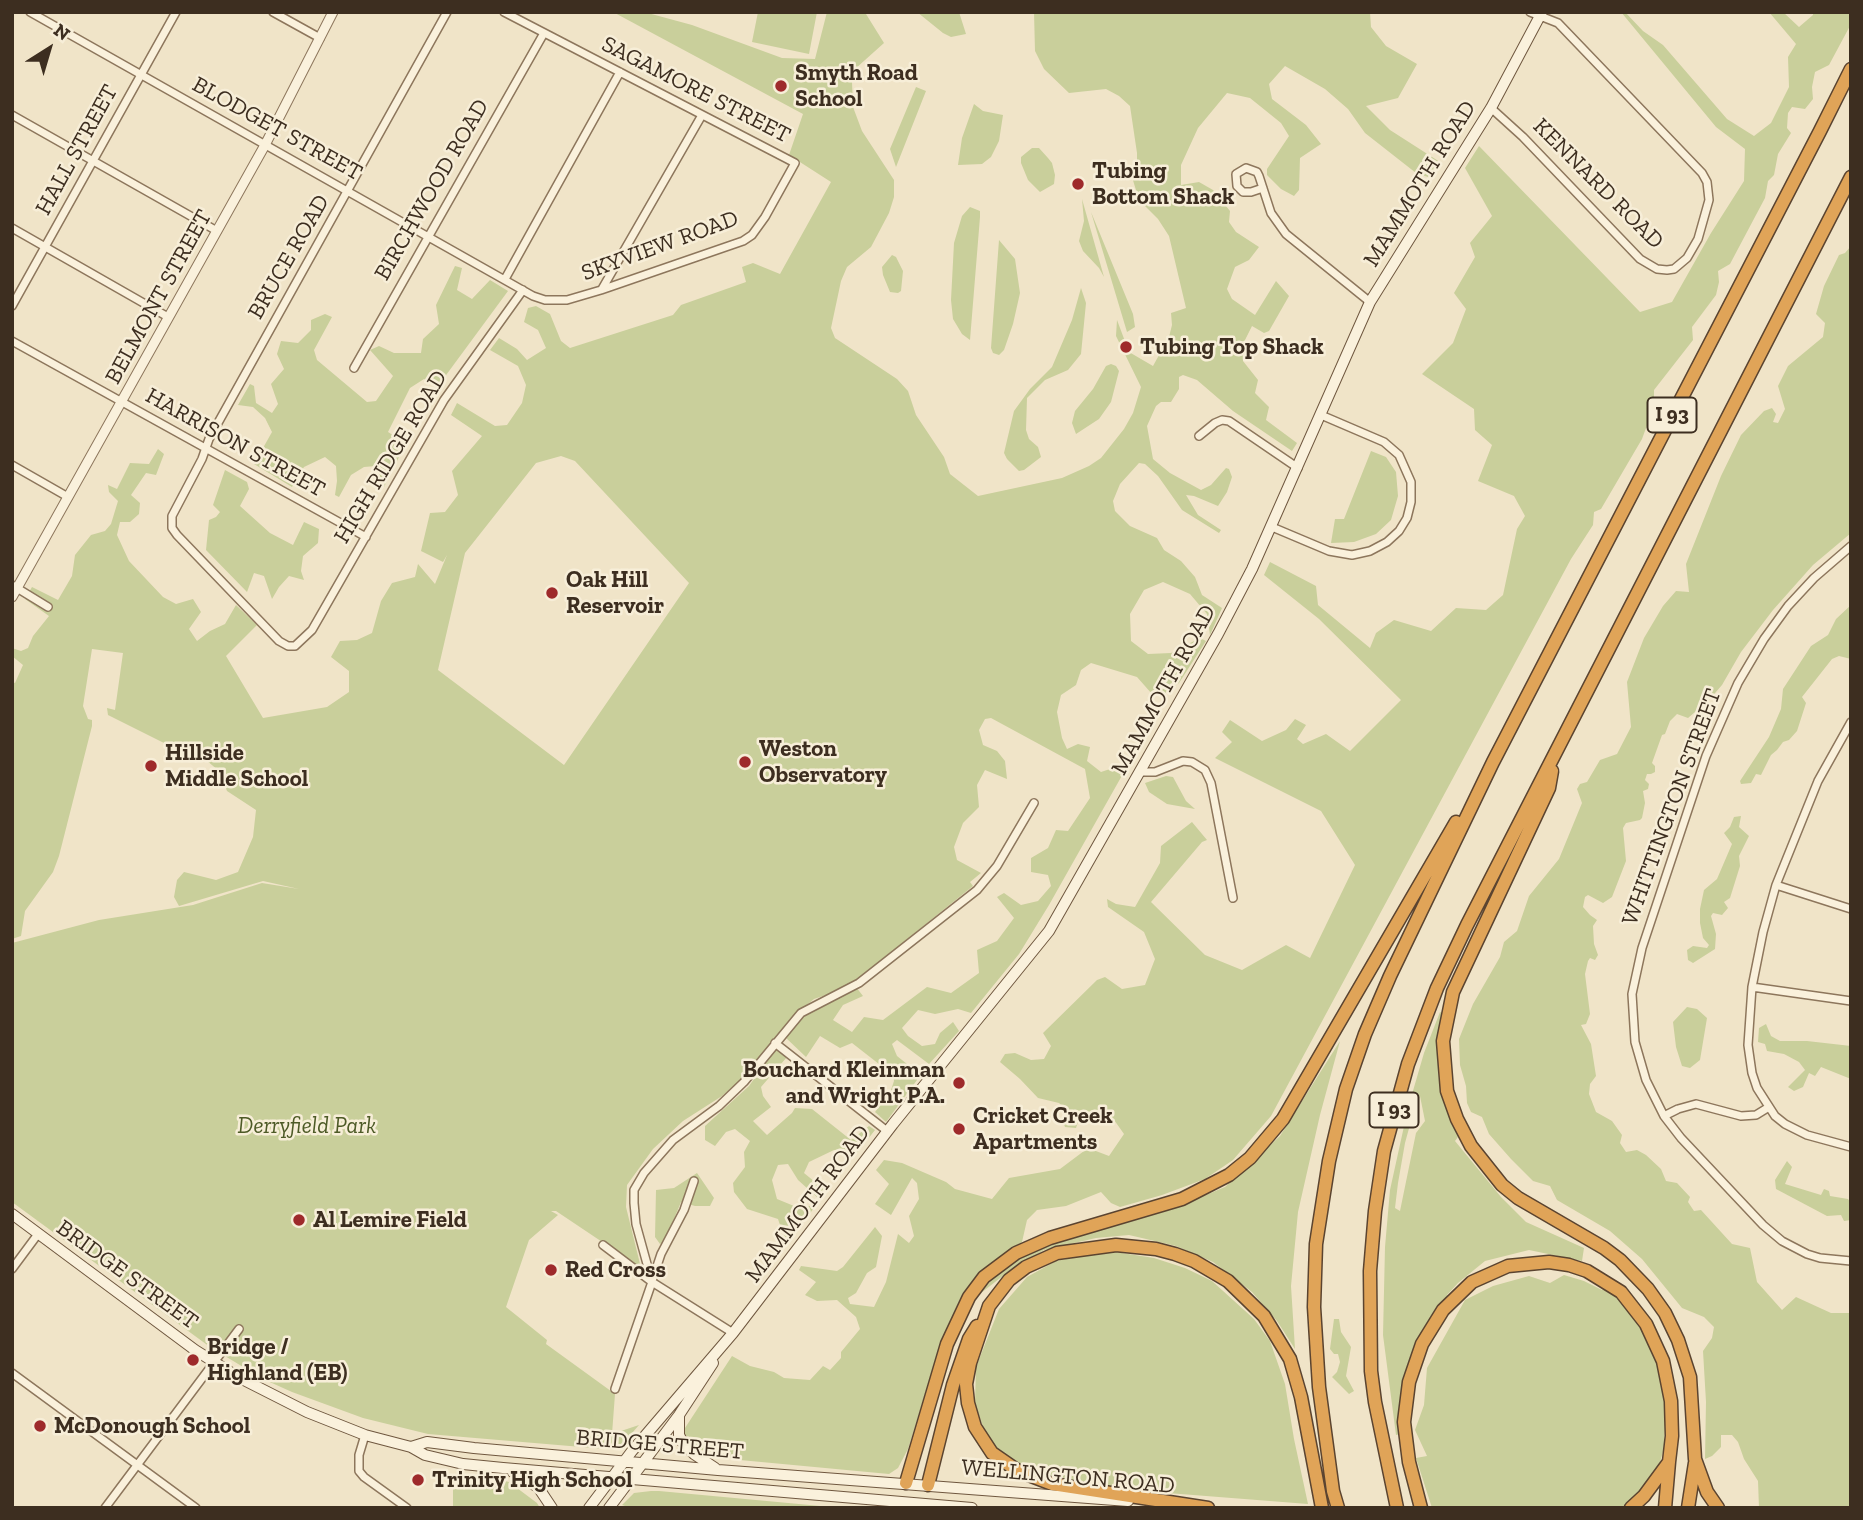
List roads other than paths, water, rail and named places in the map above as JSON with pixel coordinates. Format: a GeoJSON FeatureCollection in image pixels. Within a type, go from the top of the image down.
{"type":"FeatureCollection","features":[{"type":"Feature","properties":{"kind":"highway","name":"I 93"},"geometry":{"type":"LineString","coordinates":[[1338,1508],[1319,1387],[1314,1307],[1316,1244],[1329,1161],[1346,1089],[1365,1034],[1493,762],[1851,69]]}},
{"type":"Feature","properties":{"kind":"highway","name":"I 93"},"geometry":{"type":"LineString","coordinates":[[1395,1501],[1375,1402],[1369,1311],[1372,1237],[1384,1151],[1408,1064],[1437,988],[1851,177]]}},
{"type":"Feature","properties":{"kind":"highway"},"geometry":{"type":"LineString","coordinates":[[1555,757],[1549,788],[1453,992],[1443,1041],[1447,1091],[1471,1146],[1502,1185],[1518,1198],[1620,1260],[1648,1289],[1665,1313],[1678,1340],[1689,1377],[1695,1459],[1689,1508]]}},
{"type":"Feature","properties":{"kind":"highway"},"geometry":{"type":"LineString","coordinates":[[906,1483],[947,1344],[969,1297],[984,1278],[1016,1254],[1050,1238],[1182,1199],[1230,1175],[1250,1158],[1283,1119],[1423,875],[1493,762]]}},
{"type":"Feature","properties":{"kind":"highway"},"geometry":{"type":"LineString","coordinates":[[928,1485],[953,1385],[969,1339],[1001,1288],[1026,1267],[1057,1253],[1096,1246],[1136,1246],[1156,1249],[1194,1261],[1212,1270],[1236,1287],[1270,1324],[1290,1359],[1301,1397],[1320,1502]]}},
{"type":"Feature","properties":{"kind":"highway"},"geometry":{"type":"LineString","coordinates":[[1421,1507],[1409,1462],[1404,1422],[1409,1382],[1422,1344],[1443,1310],[1472,1282],[1508,1266],[1528,1262],[1569,1265],[1587,1271],[1621,1293],[1635,1307],[1656,1342],[1668,1380],[1672,1436],[1665,1508]]}},
{"type":"Feature","properties":{"kind":"highway"},"geometry":{"type":"LineString","coordinates":[[989,1306],[970,1363],[968,1403],[975,1427],[998,1458],[1030,1478],[1052,1484],[1206,1508]]}},
{"type":"Feature","properties":{"kind":"highway"},"geometry":{"type":"LineString","coordinates":[[1695,1459],[1707,1492],[1718,1508]]}},
{"type":"Feature","properties":{"kind":"highway"},"geometry":{"type":"LineString","coordinates":[[1631,1508],[1644,1496],[1669,1462]]}},
{"type":"Feature","properties":{"kind":"main road","name":"MAMMOTH ROAD"},"geometry":{"type":"LineString","coordinates":[[609,1508],[679,1415],[733,1334],[887,1131],[1044,938],[1225,621],[1272,527],[1370,302],[1491,108],[1541,14]]}},
{"type":"Feature","properties":{"kind":"main road","name":"BRIDGE STREET"},"geometry":{"type":"LineString","coordinates":[[12,1214],[214,1362],[286,1402],[365,1436],[411,1447],[425,1455],[446,1461],[924,1506]]}},
{"type":"Feature","properties":{"kind":"main road","name":"MAMMOTH ROAD"},"geometry":{"type":"LineString","coordinates":[[589,1508],[689,1382],[733,1334]]}},
{"type":"Feature","properties":{"kind":"main road"},"geometry":{"type":"LineString","coordinates":[[679,1415],[678,1430],[683,1443],[718,1470]]}},
{"type":"Feature","properties":{"kind":"main road","name":"BRIDGE STREET"},"geometry":{"type":"LineString","coordinates":[[411,1447],[427,1442],[718,1470],[928,1485]]}},
{"type":"Feature","properties":{"kind":"main road"},"geometry":{"type":"LineString","coordinates":[[625,1461],[631,1479]]}},
{"type":"Feature","properties":{"kind":"main road"},"geometry":{"type":"LineString","coordinates":[[503,1468],[538,1487],[552,1508]]}},
{"type":"Feature","properties":{"kind":"main road"},"geometry":{"type":"LineString","coordinates":[[902,1505],[906,1483]]}},
{"type":"Feature","properties":{"kind":"main road"},"geometry":{"type":"LineString","coordinates":[[924,1506],[928,1485]]}},
{"type":"Feature","properties":{"kind":"main road","name":"WELLINGTON ROAD"},"geometry":{"type":"LineString","coordinates":[[928,1485],[1206,1508]]}},
{"type":"Feature","properties":{"kind":"main road","name":"WELLINGTON ROAD"},"geometry":{"type":"LineString","coordinates":[[924,1506],[972,1508]]}},
{"type":"Feature","properties":{"kind":"street","name":"BLODGET STREET"},"geometry":{"type":"LineString","coordinates":[[30,12],[40,15],[141,75],[505,279]]}},
{"type":"Feature","properties":{"kind":"street","name":"HALL STREET"},"geometry":{"type":"LineString","coordinates":[[12,306],[176,12]]}},
{"type":"Feature","properties":{"kind":"street"},"geometry":{"type":"LineString","coordinates":[[273,12],[320,38]]}},
{"type":"Feature","properties":{"kind":"street","name":"BELMONT STREET"},"geometry":{"type":"LineString","coordinates":[[14,590],[265,145],[333,12]]}},
{"type":"Feature","properties":{"kind":"street","name":"BRUCE ROAD"},"geometry":{"type":"LineString","coordinates":[[295,646],[279,641],[177,535],[172,528],[172,516],[202,459],[205,447],[447,12]]}},
{"type":"Feature","properties":{"kind":"street","name":"SAGAMORE STREET"},"geometry":{"type":"LineString","coordinates":[[504,12],[795,163]]}},
{"type":"Feature","properties":{"kind":"street","name":"KENNARD ROAD"},"geometry":{"type":"LineString","coordinates":[[1491,108],[1516,130],[1640,259],[1657,269],[1667,270],[1674,269],[1687,258],[1698,239],[1709,200],[1707,182],[1702,173],[1558,23],[1541,14],[1530,12]]}},
{"type":"Feature","properties":{"kind":"street","name":"BIRCHWOOD ROAD"},"geometry":{"type":"LineString","coordinates":[[354,368],[544,33]]}},
{"type":"Feature","properties":{"kind":"street"},"geometry":{"type":"LineString","coordinates":[[505,279],[620,72]]}},
{"type":"Feature","properties":{"kind":"street"},"geometry":{"type":"LineString","coordinates":[[12,115],[217,231]]}},
{"type":"Feature","properties":{"kind":"street"},"geometry":{"type":"LineString","coordinates":[[601,290],[702,115]]}},
{"type":"Feature","properties":{"kind":"street","name":"SKYVIEW ROAD"},"geometry":{"type":"LineString","coordinates":[[505,279],[539,298],[567,300],[748,238],[765,217],[795,163]]}},
{"type":"Feature","properties":{"kind":"street"},"geometry":{"type":"LineString","coordinates":[[1263,188],[1271,213],[1286,234],[1370,302]]}},
{"type":"Feature","properties":{"kind":"street"},"geometry":{"type":"LineString","coordinates":[[12,228],[168,317]]}},
{"type":"Feature","properties":{"kind":"street","name":"HIGH RIDGE ROAD"},"geometry":{"type":"LineString","coordinates":[[295,646],[317,622],[444,400],[523,290]]}},
{"type":"Feature","properties":{"kind":"street","name":"HARRISON STREET"},"geometry":{"type":"LineString","coordinates":[[12,341],[366,537]]}},
{"type":"Feature","properties":{"kind":"street"},"geometry":{"type":"LineString","coordinates":[[1272,527],[1329,551],[1352,555],[1370,551],[1387,542],[1399,531],[1407,518],[1412,502],[1411,482],[1399,455],[1384,442],[1321,415]]}},
{"type":"Feature","properties":{"kind":"street"},"geometry":{"type":"LineString","coordinates":[[1199,436],[1215,423],[1229,421],[1298,468]]}},
{"type":"Feature","properties":{"kind":"street"},"geometry":{"type":"LineString","coordinates":[[12,465],[68,497]]}},
{"type":"Feature","properties":{"kind":"street","name":"WHITTINGTON STREET"},"geometry":{"type":"LineString","coordinates":[[1851,546],[1814,578],[1788,606],[1764,639],[1738,683],[1706,756],[1642,948],[1632,995],[1634,1033],[1646,1080],[1664,1116],[1681,1138],[1772,1234],[1807,1254],[1831,1260],[1851,1261]]}},
{"type":"Feature","properties":{"kind":"street"},"geometry":{"type":"LineString","coordinates":[[14,590],[48,607]]}},
{"type":"Feature","properties":{"kind":"street"},"geometry":{"type":"LineString","coordinates":[[1851,723],[1818,781],[1776,885],[1752,987],[1748,1038],[1749,1059],[1757,1088],[1769,1107],[1785,1124],[1796,1131],[1851,1147]]}},
{"type":"Feature","properties":{"kind":"street"},"geometry":{"type":"LineString","coordinates":[[1140,772],[1156,772],[1182,761],[1192,762],[1205,770],[1211,783],[1233,898]]}},
{"type":"Feature","properties":{"kind":"street"},"geometry":{"type":"LineString","coordinates":[[652,1282],[636,1224],[634,1203],[637,1183],[667,1145],[732,1095],[801,1013],[859,983],[977,890],[997,866],[1034,803]]}},
{"type":"Feature","properties":{"kind":"street"},"geometry":{"type":"LineString","coordinates":[[1776,885],[1851,909]]}},
{"type":"Feature","properties":{"kind":"street"},"geometry":{"type":"LineString","coordinates":[[1752,987],[1851,1001]]}},
{"type":"Feature","properties":{"kind":"street"},"geometry":{"type":"LineString","coordinates":[[775,1043],[887,1131]]}},
{"type":"Feature","properties":{"kind":"street"},"geometry":{"type":"LineString","coordinates":[[1664,1116],[1696,1104],[1748,1117],[1769,1107]]}},
{"type":"Feature","properties":{"kind":"street"},"geometry":{"type":"LineString","coordinates":[[615,1389],[662,1254],[684,1210],[694,1181]]}},
{"type":"Feature","properties":{"kind":"street"},"geometry":{"type":"LineString","coordinates":[[12,1269],[38,1234]]}},
{"type":"Feature","properties":{"kind":"street"},"geometry":{"type":"LineString","coordinates":[[603,1245],[652,1282],[733,1334]]}},
{"type":"Feature","properties":{"kind":"street"},"geometry":{"type":"LineString","coordinates":[[105,1508],[239,1329]]}},
{"type":"Feature","properties":{"kind":"street"},"geometry":{"type":"LineString","coordinates":[[12,1373],[196,1508]]}},
{"type":"Feature","properties":{"kind":"street"},"geometry":{"type":"LineString","coordinates":[[365,1436],[359,1455],[359,1471],[407,1508]]}},
{"type":"Feature","properties":{"kind":"place","name":"Smyth Road School"},"geometry":{"type":"Point","coordinates":[781,86]}},
{"type":"Feature","properties":{"kind":"place","name":"Tubing Bottom Shack"},"geometry":{"type":"Point","coordinates":[1078,184]}},
{"type":"Feature","properties":{"kind":"place","name":"Tubing Top Shack"},"geometry":{"type":"Point","coordinates":[1126,347]}},
{"type":"Feature","properties":{"kind":"place","name":"Oak Hill Reservoir"},"geometry":{"type":"Point","coordinates":[552,593]}},
{"type":"Feature","properties":{"kind":"place","name":"Weston Observatory"},"geometry":{"type":"Point","coordinates":[745,762]}},
{"type":"Feature","properties":{"kind":"place","name":"Hillside Middle School"},"geometry":{"type":"Point","coordinates":[151,766]}},
{"type":"Feature","properties":{"kind":"place","name":"Bouchard Kleinman and Wright P.A."},"geometry":{"type":"Point","coordinates":[959,1083]}},
{"type":"Feature","properties":{"kind":"place","name":"Cricket Creek Apartments"},"geometry":{"type":"Point","coordinates":[959,1129]}},
{"type":"Feature","properties":{"kind":"place","name":"Al Lemire Field"},"geometry":{"type":"Point","coordinates":[299,1220]}},
{"type":"Feature","properties":{"kind":"place","name":"Red Cross"},"geometry":{"type":"Point","coordinates":[551,1270]}},
{"type":"Feature","properties":{"kind":"place","name":"Bridge / Highland (EB)"},"geometry":{"type":"Point","coordinates":[193,1360]}},
{"type":"Feature","properties":{"kind":"place","name":"McDonough School"},"geometry":{"type":"Point","coordinates":[40,1426]}},
{"type":"Feature","properties":{"kind":"place","name":"Trinity High School"},"geometry":{"type":"Point","coordinates":[418,1480]}},
{"type":"Feature","properties":{"kind":"park label","name":"Derryfield Park"},"geometry":{"type":"Point","coordinates":[307,1126]}}]}
